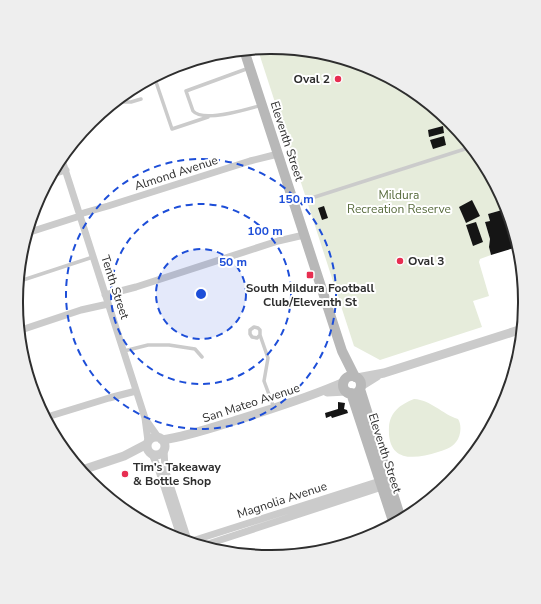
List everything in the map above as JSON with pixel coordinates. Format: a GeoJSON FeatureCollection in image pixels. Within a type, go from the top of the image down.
{"type":"FeatureCollection","features":[{"type":"Feature","properties":{"kind":"main road","name":"Eleventh Street"},"geometry":{"type":"LineString","coordinates":[[246,56],[353,385],[384,483],[392,517]]}},
{"type":"Feature","properties":{"kind":"main road","name":"Eleventh Street"},"geometry":{"type":"LineString","coordinates":[[384,483],[399,513]]}},
{"type":"Feature","properties":{"kind":"street","name":"Almond Avenue"},"geometry":{"type":"LineString","coordinates":[[33,231],[277,152]]}},
{"type":"Feature","properties":{"kind":"street","name":"Tenth Street"},"geometry":{"type":"LineString","coordinates":[[64,167],[145,418],[150,448],[179,532]]}},
{"type":"Feature","properties":{"kind":"street"},"geometry":{"type":"LineString","coordinates":[[25,329],[81,310],[136,287],[303,233]]}},
{"type":"Feature","properties":{"kind":"street","name":"San Mateo Avenue"},"geometry":{"type":"LineString","coordinates":[[162,444],[321,393],[353,385],[384,373],[516,330]]}},
{"type":"Feature","properties":{"kind":"street"},"geometry":{"type":"LineString","coordinates":[[52,417],[136,389]]}},
{"type":"Feature","properties":{"kind":"street","name":"Tenth Street"},"geometry":{"type":"LineString","coordinates":[[145,418],[162,444]]}},
{"type":"Feature","properties":{"kind":"street"},"geometry":{"type":"LineString","coordinates":[[150,448],[153,438],[162,444],[165,469],[186,534]]}},
{"type":"Feature","properties":{"kind":"street"},"geometry":{"type":"LineString","coordinates":[[87,468],[150,448],[160,454],[162,444]]}},
{"type":"Feature","properties":{"kind":"street","name":"Magnolia Avenue"},"geometry":{"type":"LineString","coordinates":[[199,539],[267,517],[294,512],[384,483]]}},
{"type":"Feature","properties":{"kind":"street","name":"Magnolia Avenue"},"geometry":{"type":"LineString","coordinates":[[212,543],[269,524],[294,512]]}},
{"type":"Feature","properties":{"kind":"street"},"geometry":{"type":"LineString","coordinates":[[267,517],[269,524]]}},
{"type":"Feature","properties":{"kind":"street"},"geometry":{"type":"LineString","coordinates":[[250,522],[252,530]]}},
{"type":"Feature","properties":{"kind":"street"},"geometry":{"type":"LineString","coordinates":[[232,528],[234,536]]}},
{"type":"Feature","properties":{"kind":"street"},"geometry":{"type":"LineString","coordinates":[[215,533],[217,541]]}},
{"type":"Feature","properties":{"kind":"lane"},"geometry":{"type":"LineString","coordinates":[[250,67],[186,91],[195,114],[211,116],[225,115],[262,105]]}},
{"type":"Feature","properties":{"kind":"lane"},"geometry":{"type":"LineString","coordinates":[[156,83],[172,129],[211,116]]}},
{"type":"Feature","properties":{"kind":"lane"},"geometry":{"type":"LineString","coordinates":[[125,102],[141,99]]}},
{"type":"Feature","properties":{"kind":"lane"},"geometry":{"type":"LineString","coordinates":[[294,204],[465,149]]}},
{"type":"Feature","properties":{"kind":"lane"},"geometry":{"type":"LineString","coordinates":[[24,280],[93,257]]}},
{"type":"Feature","properties":{"kind":"lane"},"geometry":{"type":"LineString","coordinates":[[260,335],[268,358],[264,381],[274,409]]}},
{"type":"Feature","properties":{"kind":"lane"},"geometry":{"type":"LineString","coordinates":[[124,351],[148,345],[169,345],[195,349],[202,357]]}},
{"type":"Feature","properties":{"kind":"green space","name":"Mildura Recreation Reserve"},"geometry":{"type":"Polygon","coordinates":[[[260,55],[287,55],[319,59],[335,63],[365,73],[408,96],[446,127],[467,151],[485,178],[500,210],[488,214],[490,221],[485,222],[490,239],[489,247],[491,255],[480,259],[479,262],[489,296],[473,301],[482,327],[380,360],[354,346],[260,55]]]}},
{"type":"Feature","properties":{"kind":"green space"},"geometry":{"type":"Polygon","coordinates":[[[414,399],[431,404],[458,419],[460,424],[460,434],[458,440],[452,446],[429,455],[411,457],[403,456],[392,447],[389,427],[392,417],[397,409],[414,399]]]}},
{"type":"Feature","properties":{"kind":"building"},"geometry":{"type":"Polygon","coordinates":[[[443,126],[444,133],[429,137],[428,130],[443,126]]]}},
{"type":"Feature","properties":{"kind":"building"},"geometry":{"type":"Polygon","coordinates":[[[444,136],[446,145],[433,149],[430,140],[444,136]]]}},
{"type":"Feature","properties":{"kind":"building"},"geometry":{"type":"Polygon","coordinates":[[[472,200],[480,216],[466,223],[459,207],[472,200]]]}},
{"type":"Feature","properties":{"kind":"building"},"geometry":{"type":"Polygon","coordinates":[[[324,206],[328,218],[322,220],[318,208],[324,206]]]}},
{"type":"Feature","properties":{"kind":"building"},"geometry":{"type":"Polygon","coordinates":[[[500,210],[512,249],[491,255],[489,247],[490,239],[485,222],[490,221],[488,214],[500,210]]]}},
{"type":"Feature","properties":{"kind":"building"},"geometry":{"type":"Polygon","coordinates":[[[476,222],[483,242],[473,246],[466,225],[476,222]]]}},
{"type":"Feature","properties":{"kind":"building"},"geometry":{"type":"Polygon","coordinates":[[[338,402],[345,403],[344,409],[347,410],[348,413],[332,418],[331,416],[326,418],[325,413],[338,409],[338,402]]]}},
{"type":"Feature","properties":{"kind":"place","name":"Oval 2"},"geometry":{"type":"Point","coordinates":[338,79]}},
{"type":"Feature","properties":{"kind":"place","name":"Oval 3"},"geometry":{"type":"Point","coordinates":[400,261]}},
{"type":"Feature","properties":{"kind":"place","name":"South Mildura Football Club/Eleventh St"},"geometry":{"type":"Point","coordinates":[310,275]}},
{"type":"Feature","properties":{"kind":"place","name":"Tim’s Takeaway & Bottle Shop"},"geometry":{"type":"Point","coordinates":[125,474]}}]}
